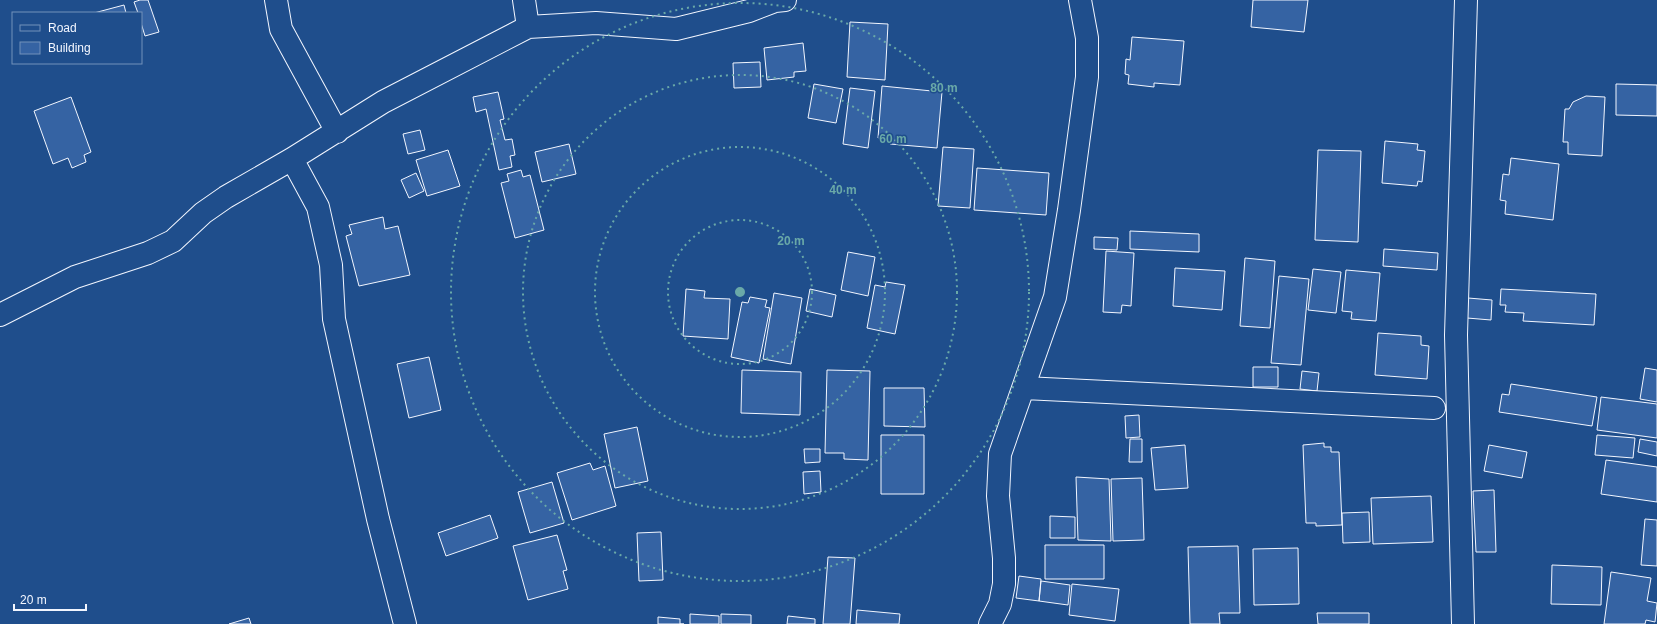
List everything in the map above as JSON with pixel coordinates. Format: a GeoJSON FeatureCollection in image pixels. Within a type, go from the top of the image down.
{"type":"FeatureCollection","features":[{"type":"Feature","properties":{"kind":"street"},"geometry":{"type":"LineString","coordinates":[[276,0],[281,29],[336,132]]}},
{"type":"Feature","properties":{"kind":"street"},"geometry":{"type":"LineString","coordinates":[[524,0],[528,27]]}},
{"type":"Feature","properties":{"kind":"street"},"geometry":{"type":"LineString","coordinates":[[0,315],[75,277],[148,254],[173,241],[203,213],[226,196],[292,159],[382,102],[528,27],[596,23],[676,29],[749,11],[775,1],[785,0]]}},
{"type":"Feature","properties":{"kind":"street"},"geometry":{"type":"LineString","coordinates":[[990,624],[1000,604],[1004,584],[1004,558],[998,496],[1000,454],[1055,298],[1068,210],[1087,77],[1087,38],[1080,0]]}},
{"type":"Feature","properties":{"kind":"street"},"geometry":{"type":"LineString","coordinates":[[1463,624],[1456,335],[1466,0]]}},
{"type":"Feature","properties":{"kind":"street"},"geometry":{"type":"LineString","coordinates":[[292,159],[318,207],[331,265],[334,319],[378,519],[406,624]]}},
{"type":"Feature","properties":{"kind":"street"},"geometry":{"type":"LineString","coordinates":[[1024,388],[1434,408]]}},
{"type":"Feature","properties":{"kind":"building"},"geometry":{"type":"Polygon","coordinates":[[[148,0],[159,32],[145,36],[142,26],[142,12],[138,12],[134,2],[148,0]]]}},
{"type":"Feature","properties":{"kind":"building"},"geometry":{"type":"Polygon","coordinates":[[[1253,0],[1308,0],[1304,32],[1251,27],[1253,0]]]}},
{"type":"Feature","properties":{"kind":"building"},"geometry":{"type":"Polygon","coordinates":[[[124,5],[126,12],[98,12],[124,5]]]}},
{"type":"Feature","properties":{"kind":"building"},"geometry":{"type":"Polygon","coordinates":[[[850,22],[888,24],[885,80],[847,77],[850,22]]]}},
{"type":"Feature","properties":{"kind":"building"},"geometry":{"type":"Polygon","coordinates":[[[1132,37],[1184,41],[1180,85],[1154,83],[1154,87],[1128,84],[1129,75],[1125,74],[1126,59],[1130,60],[1132,37]]]}},
{"type":"Feature","properties":{"kind":"building"},"geometry":{"type":"Polygon","coordinates":[[[803,43],[806,71],[794,72],[794,77],[767,80],[764,48],[803,43]]]}},
{"type":"Feature","properties":{"kind":"building"},"geometry":{"type":"Polygon","coordinates":[[[760,62],[761,87],[734,88],[733,63],[760,62]]]}},
{"type":"Feature","properties":{"kind":"building"},"geometry":{"type":"Polygon","coordinates":[[[814,84],[843,89],[836,123],[808,118],[814,84]]]}},
{"type":"Feature","properties":{"kind":"building"},"geometry":{"type":"Polygon","coordinates":[[[1616,84],[1657,85],[1657,116],[1616,115],[1616,84]]]}},
{"type":"Feature","properties":{"kind":"building"},"geometry":{"type":"Polygon","coordinates":[[[882,86],[942,92],[937,148],[890,144],[891,139],[878,138],[882,86]]]}},
{"type":"Feature","properties":{"kind":"building"},"geometry":{"type":"Polygon","coordinates":[[[850,88],[875,91],[868,148],[843,144],[850,88]]]}},
{"type":"Feature","properties":{"kind":"building"},"geometry":{"type":"Polygon","coordinates":[[[498,92],[504,119],[500,120],[505,140],[512,139],[515,155],[510,156],[512,167],[499,170],[486,109],[476,112],[473,97],[498,92]]]}},
{"type":"Feature","properties":{"kind":"building"},"geometry":{"type":"Polygon","coordinates":[[[1586,96],[1605,97],[1602,156],[1568,154],[1568,142],[1563,142],[1565,109],[1569,109],[1573,102],[1586,96]]]}},
{"type":"Feature","properties":{"kind":"building"},"geometry":{"type":"Polygon","coordinates":[[[71,97],[91,152],[84,155],[86,162],[72,168],[68,158],[53,164],[34,111],[71,97]]]}},
{"type":"Feature","properties":{"kind":"building"},"geometry":{"type":"Polygon","coordinates":[[[420,130],[425,150],[408,154],[403,134],[420,130]]]}},
{"type":"Feature","properties":{"kind":"building"},"geometry":{"type":"Polygon","coordinates":[[[1385,141],[1418,144],[1417,150],[1425,151],[1422,182],[1418,181],[1417,186],[1382,183],[1385,141]]]}},
{"type":"Feature","properties":{"kind":"building"},"geometry":{"type":"Polygon","coordinates":[[[569,144],[576,174],[542,182],[535,152],[569,144]]]}},
{"type":"Feature","properties":{"kind":"building"},"geometry":{"type":"Polygon","coordinates":[[[943,147],[974,149],[970,208],[938,206],[943,147]]]}},
{"type":"Feature","properties":{"kind":"building"},"geometry":{"type":"Polygon","coordinates":[[[448,150],[460,186],[427,196],[416,160],[448,150]]]}},
{"type":"Feature","properties":{"kind":"building"},"geometry":{"type":"Polygon","coordinates":[[[1318,150],[1361,151],[1358,242],[1315,240],[1318,150]]]}},
{"type":"Feature","properties":{"kind":"building"},"geometry":{"type":"Polygon","coordinates":[[[1511,158],[1559,164],[1553,220],[1505,214],[1506,201],[1500,200],[1503,174],[1509,175],[1511,158]]]}},
{"type":"Feature","properties":{"kind":"building"},"geometry":{"type":"Polygon","coordinates":[[[977,168],[1049,173],[1046,215],[974,210],[977,168]]]}},
{"type":"Feature","properties":{"kind":"building"},"geometry":{"type":"Polygon","coordinates":[[[521,170],[523,177],[530,175],[544,230],[515,238],[501,183],[509,181],[507,174],[521,170]]]}},
{"type":"Feature","properties":{"kind":"building"},"geometry":{"type":"Polygon","coordinates":[[[416,173],[424,191],[409,198],[401,180],[416,173]]]}},
{"type":"Feature","properties":{"kind":"building"},"geometry":{"type":"Polygon","coordinates":[[[383,217],[385,229],[398,226],[410,275],[359,286],[346,236],[352,234],[349,225],[383,217]]]}},
{"type":"Feature","properties":{"kind":"building"},"geometry":{"type":"Polygon","coordinates":[[[1130,231],[1199,234],[1199,252],[1130,249],[1130,231]]]}},
{"type":"Feature","properties":{"kind":"building"},"geometry":{"type":"Polygon","coordinates":[[[1094,237],[1118,238],[1117,250],[1094,249],[1094,237]]]}},
{"type":"Feature","properties":{"kind":"building"},"geometry":{"type":"Polygon","coordinates":[[[1384,249],[1438,253],[1437,270],[1383,266],[1384,249]]]}},
{"type":"Feature","properties":{"kind":"building"},"geometry":{"type":"Polygon","coordinates":[[[1106,251],[1134,253],[1131,306],[1122,305],[1121,313],[1103,312],[1106,251]]]}},
{"type":"Feature","properties":{"kind":"building"},"geometry":{"type":"Polygon","coordinates":[[[848,252],[875,257],[868,296],[841,290],[848,252]]]}},
{"type":"Feature","properties":{"kind":"building"},"geometry":{"type":"Polygon","coordinates":[[[1245,258],[1275,261],[1270,328],[1240,326],[1245,258]]]}},
{"type":"Feature","properties":{"kind":"building"},"geometry":{"type":"Polygon","coordinates":[[[1175,268],[1225,271],[1222,310],[1173,306],[1175,268]]]}},
{"type":"Feature","properties":{"kind":"building"},"geometry":{"type":"Polygon","coordinates":[[[1313,269],[1341,272],[1336,313],[1308,310],[1313,269]]]}},
{"type":"Feature","properties":{"kind":"building"},"geometry":{"type":"Polygon","coordinates":[[[1346,270],[1380,273],[1376,321],[1351,319],[1352,312],[1342,311],[1346,270]]]}},
{"type":"Feature","properties":{"kind":"building"},"geometry":{"type":"Polygon","coordinates":[[[1279,276],[1309,279],[1301,365],[1271,363],[1279,276]]]}},
{"type":"Feature","properties":{"kind":"building"},"geometry":{"type":"Polygon","coordinates":[[[886,282],[905,285],[895,334],[867,328],[875,285],[885,287],[886,282]]]}},
{"type":"Feature","properties":{"kind":"building"},"geometry":{"type":"Polygon","coordinates":[[[686,289],[705,291],[704,298],[730,299],[728,339],[683,336],[686,289]]]}},
{"type":"Feature","properties":{"kind":"building"},"geometry":{"type":"Polygon","coordinates":[[[810,289],[836,295],[832,317],[806,311],[810,289]]]}},
{"type":"Feature","properties":{"kind":"building"},"geometry":{"type":"Polygon","coordinates":[[[1501,289],[1596,294],[1594,325],[1523,321],[1524,313],[1505,312],[1506,305],[1500,305],[1501,289]]]}},
{"type":"Feature","properties":{"kind":"building"},"geometry":{"type":"Polygon","coordinates":[[[774,293],[802,298],[791,364],[763,359],[774,293]]]}},
{"type":"Feature","properties":{"kind":"building"},"geometry":{"type":"Polygon","coordinates":[[[750,297],[767,300],[765,307],[770,308],[759,363],[731,357],[742,302],[748,303],[750,297]]]}},
{"type":"Feature","properties":{"kind":"building"},"geometry":{"type":"Polygon","coordinates":[[[1468,298],[1492,300],[1491,320],[1467,318],[1468,298]]]}},
{"type":"Feature","properties":{"kind":"building"},"geometry":{"type":"Polygon","coordinates":[[[1378,333],[1421,336],[1421,345],[1429,346],[1427,379],[1375,375],[1378,333]]]}},
{"type":"Feature","properties":{"kind":"building"},"geometry":{"type":"Polygon","coordinates":[[[429,357],[441,410],[409,418],[397,364],[429,357]]]}},
{"type":"Feature","properties":{"kind":"building"},"geometry":{"type":"Polygon","coordinates":[[[1253,367],[1278,367],[1278,387],[1253,387],[1253,367]]]}},
{"type":"Feature","properties":{"kind":"building"},"geometry":{"type":"Polygon","coordinates":[[[1645,368],[1657,370],[1657,402],[1640,399],[1645,368]]]}},
{"type":"Feature","properties":{"kind":"building"},"geometry":{"type":"Polygon","coordinates":[[[742,370],[801,372],[800,415],[741,413],[742,370]]]}},
{"type":"Feature","properties":{"kind":"building"},"geometry":{"type":"Polygon","coordinates":[[[827,370],[870,371],[868,460],[844,459],[844,453],[825,453],[827,370]]]}},
{"type":"Feature","properties":{"kind":"building"},"geometry":{"type":"Polygon","coordinates":[[[1302,371],[1319,373],[1317,391],[1300,389],[1302,371]]]}},
{"type":"Feature","properties":{"kind":"building"},"geometry":{"type":"Polygon","coordinates":[[[1511,384],[1597,397],[1592,426],[1499,412],[1502,394],[1509,395],[1511,384]]]}},
{"type":"Feature","properties":{"kind":"building"},"geometry":{"type":"Polygon","coordinates":[[[884,388],[924,388],[925,427],[884,426],[884,388]]]}},
{"type":"Feature","properties":{"kind":"building"},"geometry":{"type":"Polygon","coordinates":[[[1601,397],[1657,404],[1657,438],[1597,430],[1601,397]]]}},
{"type":"Feature","properties":{"kind":"building"},"geometry":{"type":"Polygon","coordinates":[[[1139,415],[1140,437],[1126,438],[1125,416],[1139,415]]]}},
{"type":"Feature","properties":{"kind":"building"},"geometry":{"type":"Polygon","coordinates":[[[637,427],[648,481],[615,488],[604,434],[637,427]]]}},
{"type":"Feature","properties":{"kind":"building"},"geometry":{"type":"Polygon","coordinates":[[[881,435],[924,435],[924,494],[881,494],[881,435]]]}},
{"type":"Feature","properties":{"kind":"building"},"geometry":{"type":"Polygon","coordinates":[[[1597,435],[1635,438],[1633,458],[1595,455],[1597,435]]]}},
{"type":"Feature","properties":{"kind":"building"},"geometry":{"type":"Polygon","coordinates":[[[1130,439],[1142,439],[1142,462],[1129,462],[1130,439]]]}},
{"type":"Feature","properties":{"kind":"building"},"geometry":{"type":"Polygon","coordinates":[[[1640,439],[1657,442],[1657,456],[1638,452],[1640,439]]]}},
{"type":"Feature","properties":{"kind":"building"},"geometry":{"type":"Polygon","coordinates":[[[1324,443],[1324,447],[1331,447],[1331,452],[1339,452],[1342,525],[1316,526],[1316,523],[1306,523],[1303,445],[1324,443]]]}},
{"type":"Feature","properties":{"kind":"building"},"geometry":{"type":"Polygon","coordinates":[[[1185,445],[1188,488],[1155,490],[1151,448],[1185,445]]]}},
{"type":"Feature","properties":{"kind":"building"},"geometry":{"type":"Polygon","coordinates":[[[1489,445],[1527,452],[1522,478],[1484,471],[1489,445]]]}},
{"type":"Feature","properties":{"kind":"building"},"geometry":{"type":"Polygon","coordinates":[[[804,449],[820,449],[820,462],[805,463],[804,449]]]}},
{"type":"Feature","properties":{"kind":"building"},"geometry":{"type":"Polygon","coordinates":[[[1606,460],[1657,467],[1657,502],[1601,494],[1606,460]]]}},
{"type":"Feature","properties":{"kind":"building"},"geometry":{"type":"Polygon","coordinates":[[[590,463],[593,470],[605,466],[616,506],[572,520],[557,473],[590,463]]]}},
{"type":"Feature","properties":{"kind":"building"},"geometry":{"type":"Polygon","coordinates":[[[820,471],[821,492],[804,494],[803,472],[820,471]]]}},
{"type":"Feature","properties":{"kind":"building"},"geometry":{"type":"Polygon","coordinates":[[[1076,477],[1109,479],[1111,541],[1078,540],[1076,477]]]}},
{"type":"Feature","properties":{"kind":"building"},"geometry":{"type":"Polygon","coordinates":[[[1142,478],[1144,540],[1113,541],[1111,479],[1142,478]]]}},
{"type":"Feature","properties":{"kind":"building"},"geometry":{"type":"Polygon","coordinates":[[[552,482],[564,523],[530,533],[518,492],[552,482]]]}},
{"type":"Feature","properties":{"kind":"building"},"geometry":{"type":"Polygon","coordinates":[[[1494,490],[1496,552],[1476,552],[1473,491],[1494,490]]]}},
{"type":"Feature","properties":{"kind":"building"},"geometry":{"type":"Polygon","coordinates":[[[1431,496],[1433,542],[1373,544],[1371,498],[1431,496]]]}},
{"type":"Feature","properties":{"kind":"building"},"geometry":{"type":"Polygon","coordinates":[[[1369,512],[1370,542],[1343,543],[1342,513],[1369,512]]]}},
{"type":"Feature","properties":{"kind":"building"},"geometry":{"type":"Polygon","coordinates":[[[490,515],[498,538],[446,556],[438,533],[490,515]]]}},
{"type":"Feature","properties":{"kind":"building"},"geometry":{"type":"Polygon","coordinates":[[[1050,516],[1075,517],[1075,538],[1050,538],[1050,516]]]}},
{"type":"Feature","properties":{"kind":"building"},"geometry":{"type":"Polygon","coordinates":[[[1645,519],[1657,520],[1657,566],[1641,565],[1645,519]]]}},
{"type":"Feature","properties":{"kind":"building"},"geometry":{"type":"Polygon","coordinates":[[[661,532],[663,580],[639,581],[637,533],[661,532]]]}},
{"type":"Feature","properties":{"kind":"building"},"geometry":{"type":"Polygon","coordinates":[[[557,535],[567,570],[563,571],[568,589],[528,600],[513,546],[557,535]]]}},
{"type":"Feature","properties":{"kind":"building"},"geometry":{"type":"Polygon","coordinates":[[[1045,545],[1104,545],[1104,579],[1045,579],[1045,545]]]}},
{"type":"Feature","properties":{"kind":"building"},"geometry":{"type":"Polygon","coordinates":[[[1238,546],[1240,613],[1219,613],[1220,624],[1190,624],[1188,547],[1238,546]]]}},
{"type":"Feature","properties":{"kind":"building"},"geometry":{"type":"Polygon","coordinates":[[[1298,548],[1299,604],[1254,605],[1253,549],[1298,548]]]}},
{"type":"Feature","properties":{"kind":"building"},"geometry":{"type":"Polygon","coordinates":[[[828,557],[855,558],[850,624],[823,624],[828,557]]]}},
{"type":"Feature","properties":{"kind":"building"},"geometry":{"type":"Polygon","coordinates":[[[1552,565],[1602,567],[1601,605],[1551,604],[1552,565]]]}},
{"type":"Feature","properties":{"kind":"building"},"geometry":{"type":"Polygon","coordinates":[[[1611,572],[1651,578],[1647,601],[1657,603],[1655,622],[1646,620],[1645,624],[1604,624],[1611,572]]]}},
{"type":"Feature","properties":{"kind":"building"},"geometry":{"type":"Polygon","coordinates":[[[1019,576],[1041,579],[1039,601],[1016,598],[1019,576]]]}},
{"type":"Feature","properties":{"kind":"building"},"geometry":{"type":"Polygon","coordinates":[[[1041,581],[1070,585],[1068,605],[1039,601],[1041,581]]]}},
{"type":"Feature","properties":{"kind":"building"},"geometry":{"type":"Polygon","coordinates":[[[1072,584],[1119,589],[1115,621],[1069,615],[1072,584]]]}},
{"type":"Feature","properties":{"kind":"building"},"geometry":{"type":"Polygon","coordinates":[[[857,610],[900,614],[899,624],[856,624],[857,610]]]}},
{"type":"Feature","properties":{"kind":"building"},"geometry":{"type":"Polygon","coordinates":[[[1317,613],[1369,613],[1369,624],[1318,624],[1317,613]]]}},
{"type":"Feature","properties":{"kind":"building"},"geometry":{"type":"Polygon","coordinates":[[[690,614],[719,616],[719,624],[690,624],[690,614]]]}},
{"type":"Feature","properties":{"kind":"building"},"geometry":{"type":"Polygon","coordinates":[[[721,614],[751,615],[751,624],[721,624],[721,614]]]}},
{"type":"Feature","properties":{"kind":"building"},"geometry":{"type":"Polygon","coordinates":[[[788,616],[815,619],[815,624],[787,624],[788,616]]]}},
{"type":"Feature","properties":{"kind":"building"},"geometry":{"type":"Polygon","coordinates":[[[658,617],[680,619],[680,624],[658,624],[658,617]]]}},
{"type":"Feature","properties":{"kind":"building"},"geometry":{"type":"Polygon","coordinates":[[[249,618],[251,624],[229,624],[249,618]]]}}]}
